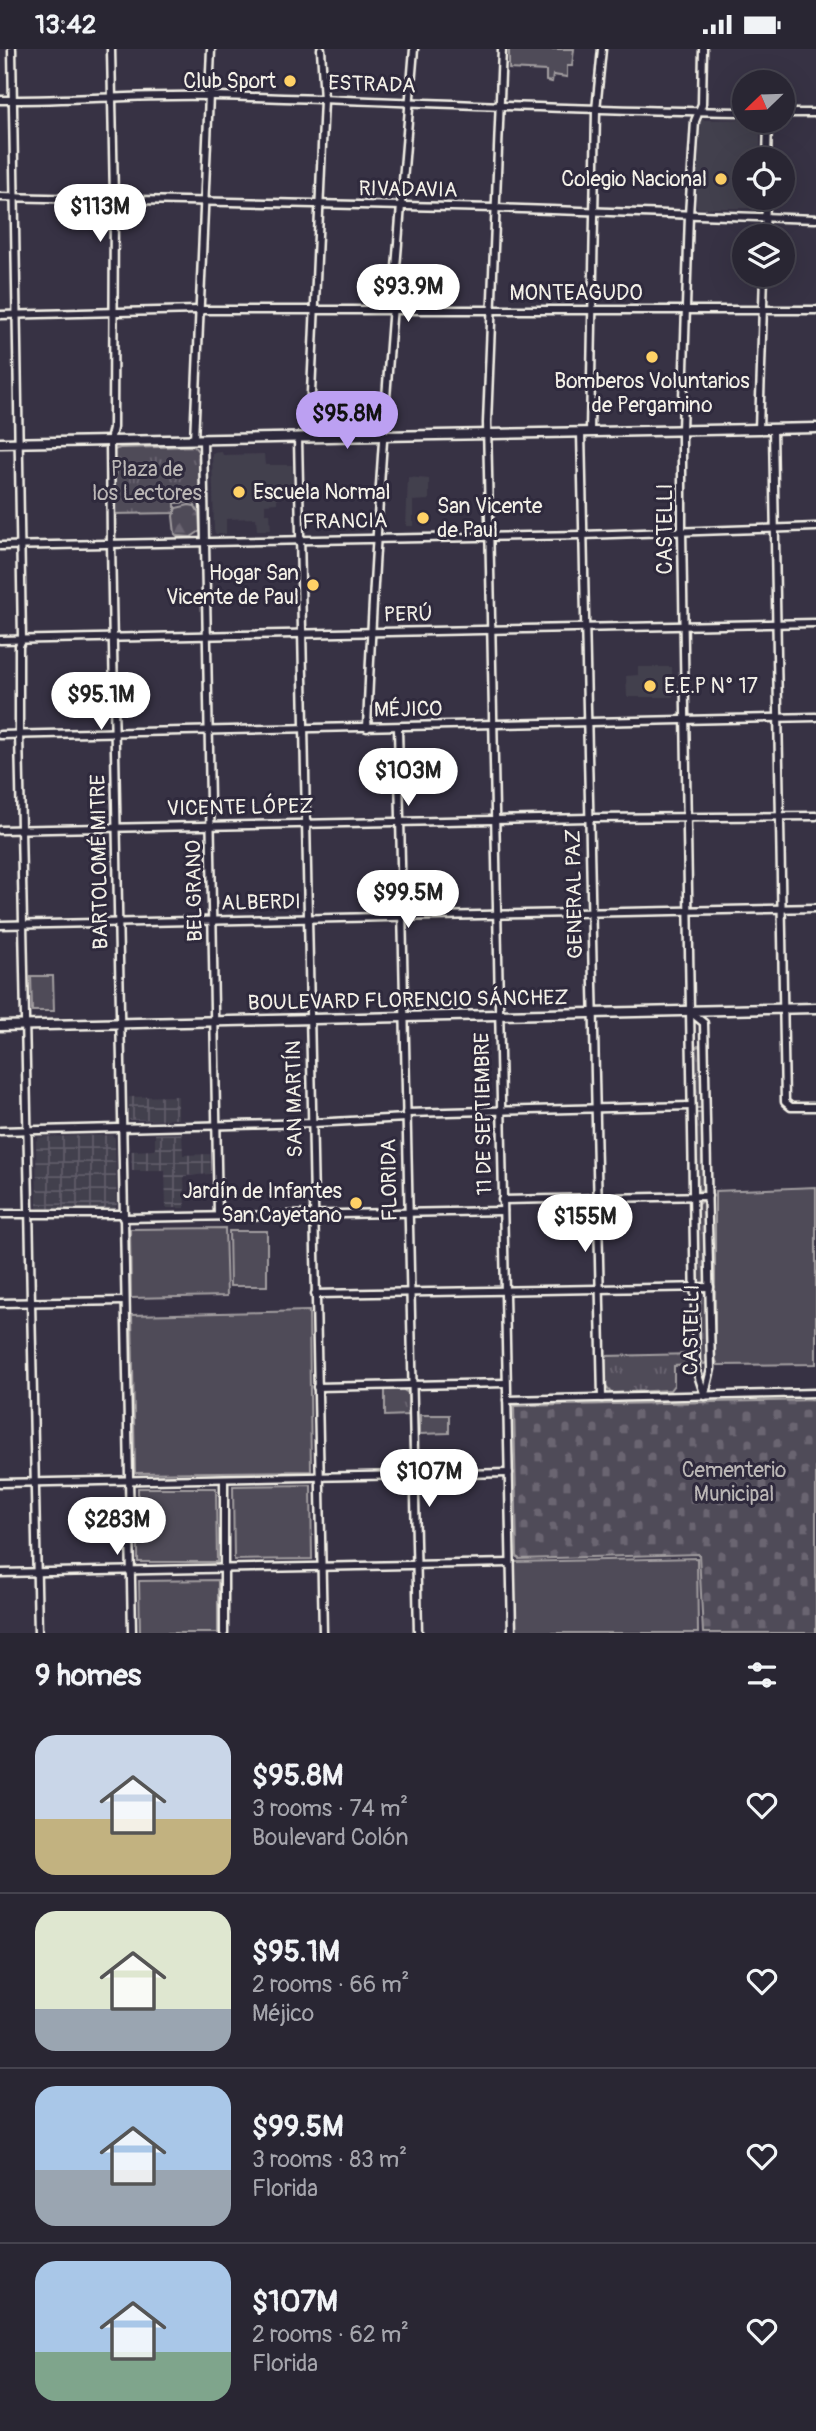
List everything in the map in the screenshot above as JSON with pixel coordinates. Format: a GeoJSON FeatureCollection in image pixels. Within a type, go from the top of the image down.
{"type":"FeatureCollection","features":[{"type":"Feature","properties":{"kind":"main road"},"geometry":{"type":"LineString","coordinates":[[0,443],[816,428]]}},
{"type":"Feature","properties":{"kind":"main road","name":"BOULEVARD FLORENCIO SÁNCHEZ"},"geometry":{"type":"LineString","coordinates":[[0,1027],[816,1009]]}},
{"type":"Feature","properties":{"kind":"street"},"geometry":{"type":"LineString","coordinates":[[12,49],[15,314],[20,443],[20,829],[38,1633]]}},
{"type":"Feature","properties":{"kind":"street","name":"BARTOLOMÉ MITRE"},"geometry":{"type":"LineString","coordinates":[[111,49],[114,198],[113,428],[110,441],[112,638],[132,1633]]}},
{"type":"Feature","properties":{"kind":"street"},"geometry":{"type":"LineString","coordinates":[[194,440],[211,49]]}},
{"type":"Feature","properties":{"kind":"street"},"geometry":{"type":"LineString","coordinates":[[309,438],[321,205],[324,100],[321,49]]}},
{"type":"Feature","properties":{"kind":"street"},"geometry":{"type":"LineString","coordinates":[[367,728],[377,538],[400,206],[414,49]]}},
{"type":"Feature","properties":{"kind":"street","name":"11 DE SEPTIEMBRE"},"geometry":{"type":"LineString","coordinates":[[502,49],[488,433],[512,1633]]}},
{"type":"Feature","properties":{"kind":"street","name":"GENERAL PAZ"},"geometry":{"type":"LineString","coordinates":[[602,49],[596,110],[592,310],[583,535],[602,1398]]}},
{"type":"Feature","properties":{"kind":"street","name":"CASTELLI"},"geometry":{"type":"LineString","coordinates":[[703,49],[702,104],[695,121],[685,310],[682,626],[696,1369],[705,1396]]}},
{"type":"Feature","properties":{"kind":"street","name":"ESTRADA"},"geometry":{"type":"LineString","coordinates":[[0,100],[209,96],[596,110],[732,112]]}},
{"type":"Feature","properties":{"kind":"street"},"geometry":{"type":"LineString","coordinates":[[795,113],[816,113],[816,105]]}},
{"type":"Feature","properties":{"kind":"street","name":"RIVADAVIA"},"geometry":{"type":"LineString","coordinates":[[0,197],[204,200],[816,219]]}},
{"type":"Feature","properties":{"kind":"street"},"geometry":{"type":"LineString","coordinates":[[766,210],[766,224]]}},
{"type":"Feature","properties":{"kind":"street"},"geometry":{"type":"LineString","coordinates":[[759,429],[764,287]]}},
{"type":"Feature","properties":{"kind":"street","name":"MONTEAGUDO"},"geometry":{"type":"LineString","coordinates":[[0,315],[198,310],[816,310]]}},
{"type":"Feature","properties":{"kind":"street"},"geometry":{"type":"LineString","coordinates":[[773,429],[785,1102],[788,1106],[816,1107]]}},
{"type":"Feature","properties":{"kind":"street","name":"SAN MARTÍN"},"geometry":{"type":"LineString","coordinates":[[298,438],[323,1633]]}},
{"type":"Feature","properties":{"kind":"street","name":"BELGRANO"},"geometry":{"type":"LineString","coordinates":[[204,440],[218,1216]]}},
{"type":"Feature","properties":{"kind":"street","name":"FRANCIA"},"geometry":{"type":"LineString","coordinates":[[0,545],[583,535],[816,527]]}},
{"type":"Feature","properties":{"kind":"street","name":"PERÚ"},"geometry":{"type":"LineString","coordinates":[[0,640],[816,623]]}},
{"type":"Feature","properties":{"kind":"street","name":"MÉJICO"},"geometry":{"type":"LineString","coordinates":[[0,735],[816,717]]}},
{"type":"Feature","properties":{"kind":"street","name":"FLORIDA"},"geometry":{"type":"LineString","coordinates":[[398,727],[418,1633]]}},
{"type":"Feature","properties":{"kind":"street","name":"VICENTE LÓPEZ"},"geometry":{"type":"LineString","coordinates":[[0,829],[816,815]]}},
{"type":"Feature","properties":{"kind":"street","name":"ALBERDI"},"geometry":{"type":"LineString","coordinates":[[0,925],[816,908]]}},
{"type":"Feature","properties":{"kind":"street","name":"CASTELLI"},"geometry":{"type":"LineString","coordinates":[[689,1011],[704,1023],[711,1369],[705,1396]]}},
{"type":"Feature","properties":{"kind":"street"},"geometry":{"type":"LineString","coordinates":[[0,1131],[313,1123],[500,1111],[706,1110]]}},
{"type":"Feature","properties":{"kind":"street"},"geometry":{"type":"LineString","coordinates":[[502,1200],[708,1196]]}},
{"type":"Feature","properties":{"kind":"street"},"geometry":{"type":"LineString","coordinates":[[0,1214],[218,1216],[503,1211]]}},
{"type":"Feature","properties":{"kind":"street"},"geometry":{"type":"LineString","coordinates":[[315,1294],[710,1287]]}},
{"type":"Feature","properties":{"kind":"street"},"geometry":{"type":"LineString","coordinates":[[0,1303],[125,1301]]}},
{"type":"Feature","properties":{"kind":"street"},"geometry":{"type":"LineString","coordinates":[[317,1387],[506,1383]]}},
{"type":"Feature","properties":{"kind":"street"},"geometry":{"type":"LineString","coordinates":[[507,1400],[816,1393]]}},
{"type":"Feature","properties":{"kind":"street"},"geometry":{"type":"LineString","coordinates":[[0,1483],[509,1473]]}},
{"type":"Feature","properties":{"kind":"street"},"geometry":{"type":"LineString","coordinates":[[224,1479],[225,1633]]}},
{"type":"Feature","properties":{"kind":"street"},"geometry":{"type":"LineString","coordinates":[[0,1573],[510,1563]]}},
{"type":"Feature","properties":{"kind":"shaded area","name":"Colegio Nacional"},"geometry":{"type":"Polygon","coordinates":[[[732,119],[732,133],[760,133],[760,147],[732,147],[732,208],[698,208],[696,205],[701,120],[732,119]]]}},
{"type":"Feature","properties":{"kind":"shaded area","name":"Escuela Normal"},"geometry":{"type":"Polygon","coordinates":[[[222,452],[223,455],[264,454],[265,465],[292,465],[293,495],[277,499],[277,503],[265,504],[265,513],[270,513],[271,530],[257,530],[256,518],[226,519],[226,534],[216,534],[214,531],[212,453],[222,452]]]}},
{"type":"Feature","properties":{"kind":"shaded area"},"geometry":{"type":"Polygon","coordinates":[[[408,477],[429,479],[429,500],[413,501],[413,526],[406,526],[408,477]]]}},
{"type":"Feature","properties":{"kind":"shaded area","name":"E.E.P N° 17"},"geometry":{"type":"Polygon","coordinates":[[[638,667],[672,667],[673,697],[627,697],[626,676],[638,675],[638,667]]]}},
{"type":"Feature","properties":{"kind":"shaded area"},"geometry":{"type":"Polygon","coordinates":[[[178,1096],[178,1119],[129,1120],[129,1097],[178,1096]]]}},
{"type":"Feature","properties":{"kind":"shaded area"},"geometry":{"type":"Polygon","coordinates":[[[182,1133],[183,1155],[210,1154],[211,1174],[184,1176],[185,1208],[166,1208],[165,1171],[132,1171],[131,1151],[155,1150],[155,1134],[182,1133]]]}},
{"type":"Feature","properties":{"kind":"shaded area"},"geometry":{"type":"Polygon","coordinates":[[[112,1135],[115,1138],[115,1208],[37,1207],[36,1141],[39,1137],[112,1135]]]}},
{"type":"Feature","properties":{"kind":"green space"},"geometry":{"type":"Polygon","coordinates":[[[509,49],[574,49],[572,66],[567,66],[567,77],[553,75],[552,82],[546,81],[546,71],[509,69],[509,49]]]}},
{"type":"Feature","properties":{"kind":"green space","name":"Plaza de los Lectores"},"geometry":{"type":"Polygon","coordinates":[[[194,446],[200,454],[201,502],[175,503],[175,513],[114,514],[114,450],[194,446]]]}},
{"type":"Feature","properties":{"kind":"green space"},"geometry":{"type":"Polygon","coordinates":[[[195,506],[199,513],[200,531],[191,537],[177,536],[173,516],[176,508],[195,506]]]}},
{"type":"Feature","properties":{"kind":"green space"},"geometry":{"type":"Polygon","coordinates":[[[31,976],[53,976],[54,1011],[32,1011],[31,976]]]}},
{"type":"Feature","properties":{"kind":"green space"},"geometry":{"type":"Polygon","coordinates":[[[698,1046],[702,1048],[703,1108],[695,1108],[693,1050],[698,1046]]]}},
{"type":"Feature","properties":{"kind":"green space"},"geometry":{"type":"Polygon","coordinates":[[[695,1113],[703,1113],[705,1187],[700,1191],[696,1187],[695,1113]]]}},
{"type":"Feature","properties":{"kind":"green space"},"geometry":{"type":"Polygon","coordinates":[[[816,1187],[816,1364],[718,1365],[715,1359],[715,1191],[816,1187]]]}},
{"type":"Feature","properties":{"kind":"green space"},"geometry":{"type":"Polygon","coordinates":[[[702,1201],[705,1205],[707,1284],[698,1284],[697,1205],[702,1201]]]}},
{"type":"Feature","properties":{"kind":"green space"},"geometry":{"type":"Polygon","coordinates":[[[225,1228],[227,1296],[131,1298],[130,1229],[225,1228]]]}},
{"type":"Feature","properties":{"kind":"green space"},"geometry":{"type":"Polygon","coordinates":[[[229,1231],[267,1231],[267,1286],[230,1286],[229,1231]]]}},
{"type":"Feature","properties":{"kind":"green space"},"geometry":{"type":"Polygon","coordinates":[[[698,1292],[707,1292],[708,1362],[704,1364],[699,1360],[698,1292]]]}},
{"type":"Feature","properties":{"kind":"green space"},"geometry":{"type":"Polygon","coordinates":[[[309,1311],[311,1471],[135,1473],[132,1315],[309,1311]]]}},
{"type":"Feature","properties":{"kind":"green space"},"geometry":{"type":"Polygon","coordinates":[[[693,1354],[691,1365],[674,1366],[674,1385],[670,1390],[611,1393],[606,1387],[605,1356],[693,1354]]]}},
{"type":"Feature","properties":{"kind":"green space"},"geometry":{"type":"Polygon","coordinates":[[[402,1389],[408,1393],[409,1415],[385,1416],[385,1390],[402,1389]]]}},
{"type":"Feature","properties":{"kind":"green space","name":"Cementerio Municipal"},"geometry":{"type":"Polygon","coordinates":[[[816,1400],[816,1633],[703,1633],[699,1554],[519,1559],[517,1556],[514,1406],[816,1400]]]}},
{"type":"Feature","properties":{"kind":"green space"},"geometry":{"type":"Polygon","coordinates":[[[420,1415],[449,1415],[449,1433],[420,1434],[420,1415]]]}},
{"type":"Feature","properties":{"kind":"green space"},"geometry":{"type":"Polygon","coordinates":[[[311,1485],[312,1559],[234,1560],[233,1486],[311,1485]]]}},
{"type":"Feature","properties":{"kind":"green space"},"geometry":{"type":"Polygon","coordinates":[[[138,1488],[216,1488],[217,1562],[138,1562],[138,1488]]]}},
{"type":"Feature","properties":{"kind":"green space"},"geometry":{"type":"Polygon","coordinates":[[[697,1558],[698,1633],[516,1633],[514,1562],[697,1558]]]}},
{"type":"Feature","properties":{"kind":"green space"},"geometry":{"type":"Polygon","coordinates":[[[218,1580],[218,1633],[140,1633],[139,1581],[218,1580]]]}},
{"type":"Feature","properties":{"kind":"place","name":"Club Sport"},"geometry":{"type":"Point","coordinates":[290,81]}},
{"type":"Feature","properties":{"kind":"place","name":"Colegio Nacional"},"geometry":{"type":"Point","coordinates":[721,179]}},
{"type":"Feature","properties":{"kind":"place","name":"Bomberos Voluntarios de Pergamino"},"geometry":{"type":"Point","coordinates":[652,357]}},
{"type":"Feature","properties":{"kind":"place","name":"Escuela Normal"},"geometry":{"type":"Point","coordinates":[239,492]}},
{"type":"Feature","properties":{"kind":"place","name":"San Vicente de Paul"},"geometry":{"type":"Point","coordinates":[423,518]}},
{"type":"Feature","properties":{"kind":"place","name":"Hogar San Vicente de Paul"},"geometry":{"type":"Point","coordinates":[313,585]}},
{"type":"Feature","properties":{"kind":"place","name":"E.E.P N° 17"},"geometry":{"type":"Point","coordinates":[650,686]}},
{"type":"Feature","properties":{"kind":"place","name":"Jardín de Infantes San Cayetano"},"geometry":{"type":"Point","coordinates":[356,1203]}}]}
